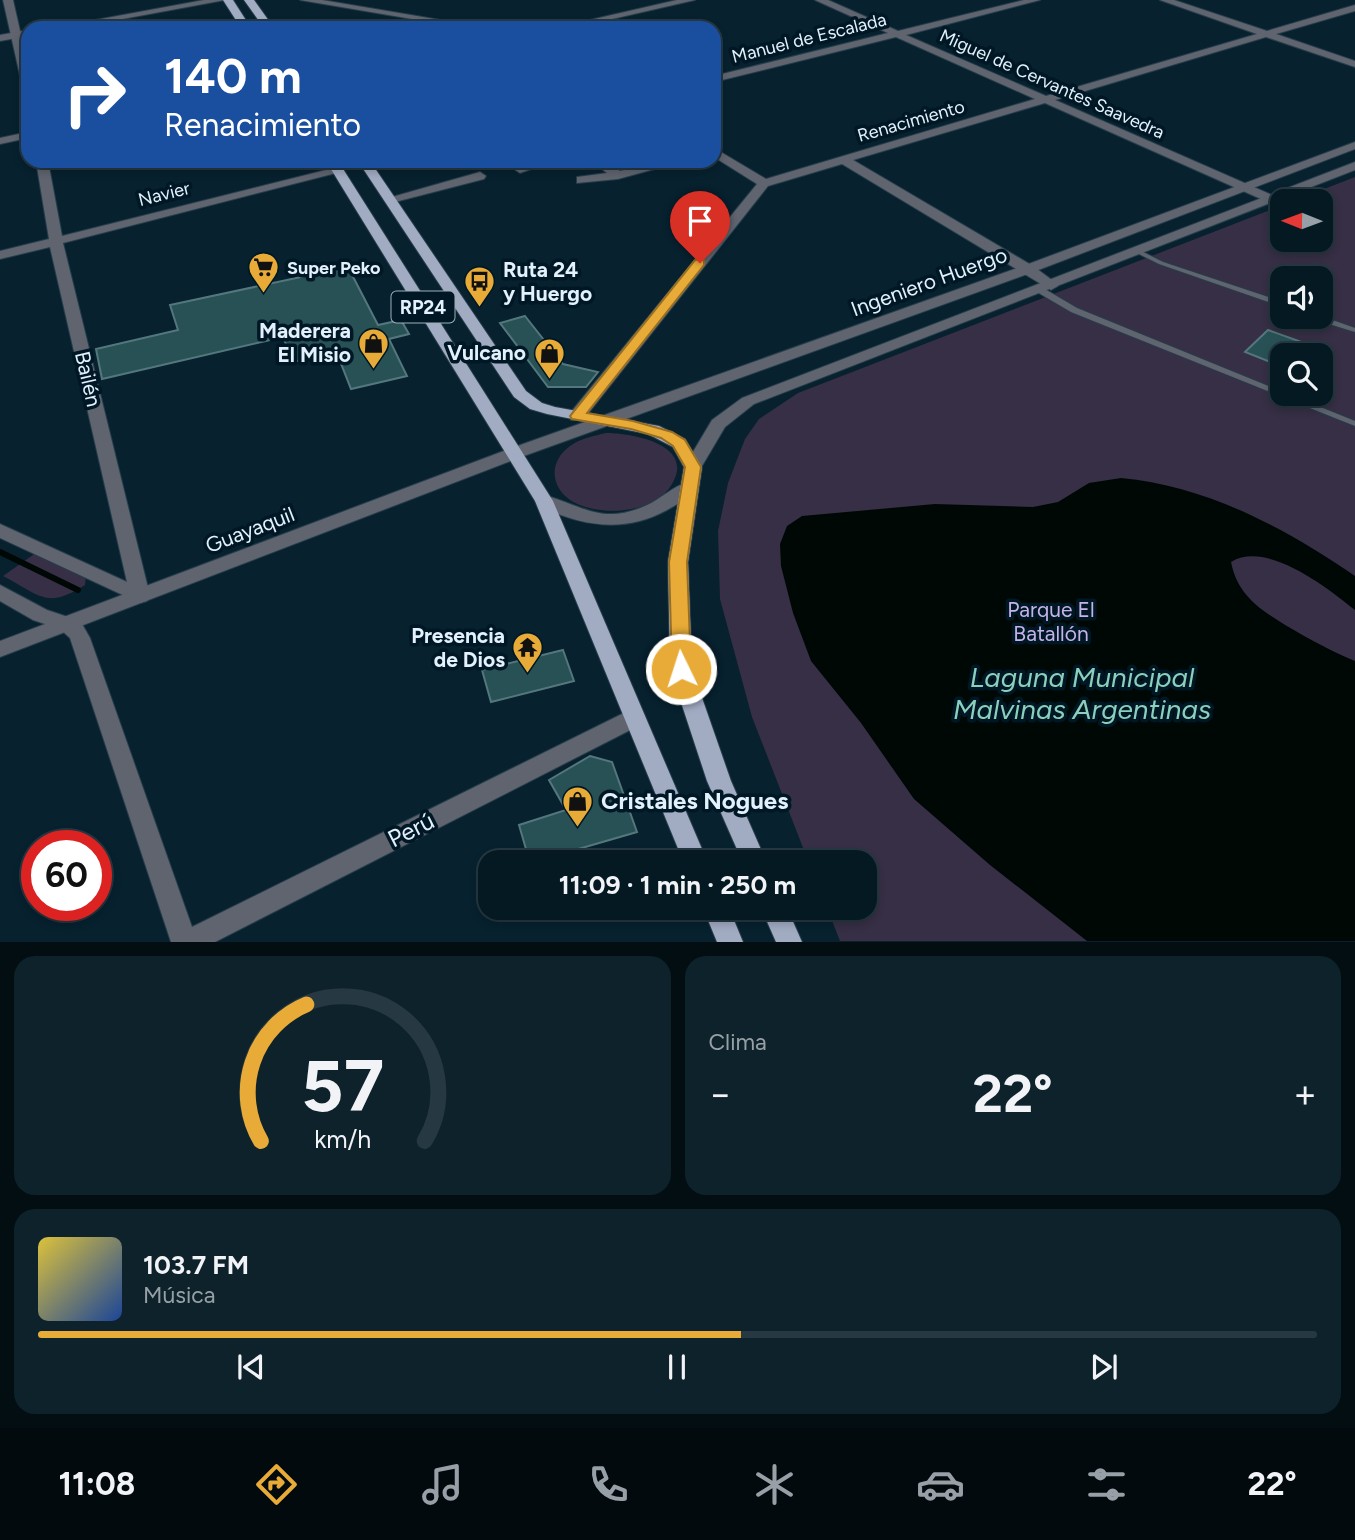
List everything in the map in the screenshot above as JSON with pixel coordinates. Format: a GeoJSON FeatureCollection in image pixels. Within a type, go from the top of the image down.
{"type":"FeatureCollection","features":[{"type":"Feature","properties":{"kind":"main road"},"geometry":{"type":"LineString","coordinates":[[228,0],[242,21]]}},
{"type":"Feature","properties":{"kind":"main road"},"geometry":{"type":"LineString","coordinates":[[249,0],[264,21]]}},
{"type":"Feature","properties":{"kind":"main road","name":"RP24"},"geometry":{"type":"LineString","coordinates":[[336,168],[544,501],[690,850]]}},
{"type":"Feature","properties":{"kind":"main road","name":"RP24"},"geometry":{"type":"LineString","coordinates":[[374,168],[520,394],[536,406],[666,435],[679,443],[693,467]]}},
{"type":"Feature","properties":{"kind":"main road"},"geometry":{"type":"LineString","coordinates":[[693,467],[678,562],[681,669],[719,781],[749,850]]}},
{"type":"Feature","properties":{"kind":"main road"},"geometry":{"type":"LineString","coordinates":[[721,920],[730,942]]}},
{"type":"Feature","properties":{"kind":"main road"},"geometry":{"type":"LineString","coordinates":[[779,920],[789,942]]}},
{"type":"Feature","properties":{"kind":"street"},"geometry":{"type":"LineString","coordinates":[[8,0],[21,32]]}},
{"type":"Feature","properties":{"kind":"street"},"geometry":{"type":"LineString","coordinates":[[98,21],[220,0]]}},
{"type":"Feature","properties":{"kind":"street"},"geometry":{"type":"LineString","coordinates":[[304,0],[438,21]]}},
{"type":"Feature","properties":{"kind":"street"},"geometry":{"type":"LineString","coordinates":[[592,21],[690,0]]}},
{"type":"Feature","properties":{"kind":"street","name":"Miguel de Cervantes Saavedra"},"geometry":{"type":"LineString","coordinates":[[820,0],[1270,199]]}},
{"type":"Feature","properties":{"kind":"street","name":"Manuel de Escalada"},"geometry":{"type":"LineString","coordinates":[[721,77],[1035,0]]}},
{"type":"Feature","properties":{"kind":"street"},"geometry":{"type":"LineString","coordinates":[[1165,0],[1355,65]]}},
{"type":"Feature","properties":{"kind":"street","name":"Renacimiento"},"geometry":{"type":"LineString","coordinates":[[764,183],[1352,11]]}},
{"type":"Feature","properties":{"kind":"street"},"geometry":{"type":"LineString","coordinates":[[0,38],[21,34]]}},
{"type":"Feature","properties":{"kind":"street"},"geometry":{"type":"LineString","coordinates":[[0,141],[21,136]]}},
{"type":"Feature","properties":{"kind":"street","name":"Ingeniero Huergo"},"geometry":{"type":"LineString","coordinates":[[515,453],[1028,269],[1355,145]]}},
{"type":"Feature","properties":{"kind":"street"},"geometry":{"type":"LineString","coordinates":[[577,416],[764,183],[721,156]]}},
{"type":"Feature","properties":{"kind":"street"},"geometry":{"type":"LineString","coordinates":[[842,159],[1028,269],[1045,288]]}},
{"type":"Feature","properties":{"kind":"street"},"geometry":{"type":"LineString","coordinates":[[1296,189],[1355,166]]}},
{"type":"Feature","properties":{"kind":"street","name":"Bailén"},"geometry":{"type":"LineString","coordinates":[[43,168],[56,242],[140,596]]}},
{"type":"Feature","properties":{"kind":"street","name":"Navier"},"geometry":{"type":"LineString","coordinates":[[0,255],[328,168]]}},
{"type":"Feature","properties":{"kind":"street"},"geometry":{"type":"LineString","coordinates":[[608,168],[618,175]]}},
{"type":"Feature","properties":{"kind":"street"},"geometry":{"type":"LineString","coordinates":[[581,180],[618,175],[643,168]]}},
{"type":"Feature","properties":{"kind":"street"},"geometry":{"type":"LineString","coordinates":[[391,198],[480,176]]}},
{"type":"Feature","properties":{"kind":"street"},"geometry":{"type":"LineString","coordinates":[[693,467],[718,424],[748,401],[1270,199]]}},
{"type":"Feature","properties":{"kind":"street"},"geometry":{"type":"LineString","coordinates":[[1104,240],[1134,252]]}},
{"type":"Feature","properties":{"kind":"street","name":"Guayaquil"},"geometry":{"type":"LineString","coordinates":[[0,649],[515,453]]}},
{"type":"Feature","properties":{"kind":"street"},"geometry":{"type":"LineString","coordinates":[[544,501],[565,512],[590,519],[631,518],[659,510],[688,488]]}},
{"type":"Feature","properties":{"kind":"street"},"geometry":{"type":"LineString","coordinates":[[0,530],[140,596]]}},
{"type":"Feature","properties":{"kind":"street"},"geometry":{"type":"LineString","coordinates":[[0,592],[40,615],[67,624],[75,629],[80,638],[186,942]]}},
{"type":"Feature","properties":{"kind":"street","name":"Perú"},"geometry":{"type":"LineString","coordinates":[[186,942],[634,718]]}},
{"type":"Feature","properties":{"kind":"lane"},"geometry":{"type":"LineString","coordinates":[[1134,252],[1270,301]]}},
{"type":"Feature","properties":{"kind":"lane"},"geometry":{"type":"LineString","coordinates":[[1045,288],[1074,310],[1355,424]]}},
{"type":"Feature","properties":{"kind":"lane"},"geometry":{"type":"LineString","coordinates":[[1333,323],[1355,330]]}},
{"type":"Feature","properties":{"kind":"green space","name":"Parque El Batallón"},"geometry":{"type":"Polygon","coordinates":[[[1355,177],[1355,941],[840,941],[832,920],[877,920],[877,850],[804,850],[752,717],[720,599],[718,531],[728,483],[745,439],[759,419],[798,393],[1270,210],[1270,252],[1334,252],[1334,189],[1324,189],[1355,177]]]}},
{"type":"Feature","properties":{"kind":"green space"},"geometry":{"type":"Polygon","coordinates":[[[606,433],[630,435],[657,443],[668,450],[675,459],[677,470],[672,484],[664,494],[641,507],[612,511],[585,507],[565,496],[556,482],[555,475],[555,467],[563,452],[574,443],[606,433]]]}},
{"type":"Feature","properties":{"kind":"green space"},"geometry":{"type":"Polygon","coordinates":[[[40,550],[86,576],[85,585],[72,593],[52,598],[35,594],[3,576],[40,550]]]}},
{"type":"Feature","properties":{"kind":"water","name":"Laguna Municipal Malvinas Argentinas"},"geometry":{"type":"Polygon","coordinates":[[[1121,478],[1184,490],[1244,512],[1301,542],[1355,576],[1355,610],[1313,579],[1279,562],[1262,557],[1246,557],[1231,562],[1241,587],[1259,607],[1300,634],[1355,661],[1355,941],[1087,941],[990,865],[914,799],[861,723],[811,661],[793,613],[781,566],[780,544],[787,526],[802,516],[935,504],[1033,507],[1058,502],[1089,483],[1121,478]]]}},
{"type":"Feature","properties":{"kind":"building"},"geometry":{"type":"Polygon","coordinates":[[[348,267],[378,325],[401,320],[409,334],[389,339],[407,376],[351,389],[336,351],[293,362],[283,337],[102,379],[96,349],[178,330],[170,305],[348,267]]]}},
{"type":"Feature","properties":{"kind":"building"},"geometry":{"type":"Polygon","coordinates":[[[525,316],[563,364],[598,372],[586,387],[548,387],[500,323],[525,316]]]}},
{"type":"Feature","properties":{"kind":"building"},"geometry":{"type":"Polygon","coordinates":[[[1268,330],[1304,343],[1270,343],[1270,362],[1245,352],[1268,330]]]}},
{"type":"Feature","properties":{"kind":"building","name":"Presencia de Dios"},"geometry":{"type":"Polygon","coordinates":[[[563,650],[574,681],[491,702],[482,670],[563,650]]]}},
{"type":"Feature","properties":{"kind":"building","name":"Cristales Nogues"},"geometry":{"type":"Polygon","coordinates":[[[590,756],[612,762],[637,832],[575,850],[526,850],[519,825],[566,810],[549,780],[590,756]]]}},
{"type":"Feature","properties":{"kind":"waterway"},"geometry":{"type":"LineString","coordinates":[[0,552],[78,590]]}},
{"type":"Feature","properties":{"kind":"place","name":"Super Peko"},"geometry":{"type":"Point","coordinates":[264,295]}},
{"type":"Feature","properties":{"kind":"place","name":"Ruta 24 y Huergo"},"geometry":{"type":"Point","coordinates":[480,309]}},
{"type":"Feature","properties":{"kind":"place","name":"Maderera El Misio"},"geometry":{"type":"Point","coordinates":[374,370]}},
{"type":"Feature","properties":{"kind":"place","name":"Vulcano"},"geometry":{"type":"Point","coordinates":[549,380]}},
{"type":"Feature","properties":{"kind":"place","name":"Presencia de Dios"},"geometry":{"type":"Point","coordinates":[528,675]}},
{"type":"Feature","properties":{"kind":"place","name":"Cristales Nogues"},"geometry":{"type":"Point","coordinates":[578,828]}},
{"type":"Feature","properties":{"kind":"route"},"geometry":{"type":"LineString","coordinates":[[681,669],[678,562],[693,467],[679,443],[666,435],[633,425],[577,416],[700,263]]}}]}
